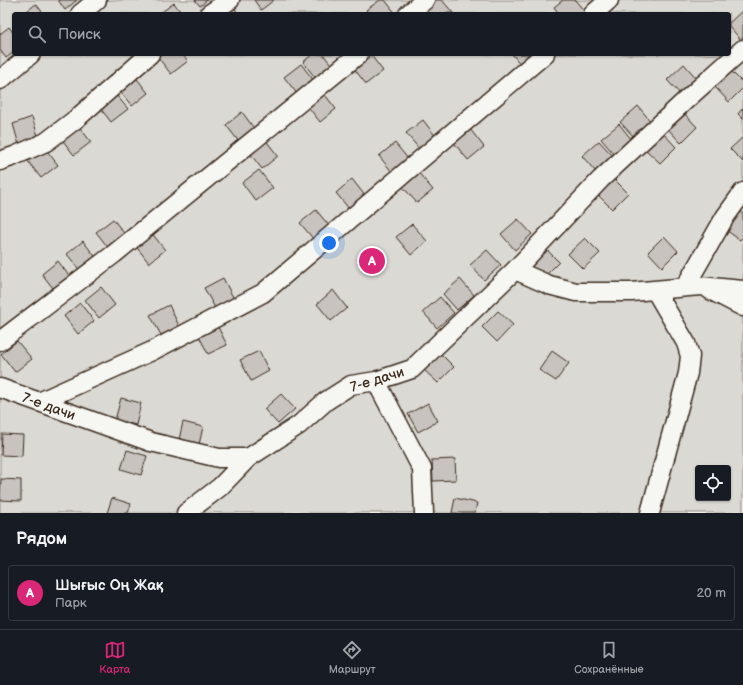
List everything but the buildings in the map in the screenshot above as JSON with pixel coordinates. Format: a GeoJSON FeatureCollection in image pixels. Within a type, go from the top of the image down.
{"type":"FeatureCollection","features":[{"type":"Feature","properties":{"kind":"lane"},"geometry":{"type":"LineString","coordinates":[[82,12],[97,0]]}},
{"type":"Feature","properties":{"kind":"lane"},"geometry":{"type":"LineString","coordinates":[[212,12],[230,0]]}},
{"type":"Feature","properties":{"kind":"lane"},"geometry":{"type":"LineString","coordinates":[[410,12],[425,0]]}},
{"type":"Feature","properties":{"kind":"lane"},"geometry":{"type":"LineString","coordinates":[[595,12],[609,0]]}},
{"type":"Feature","properties":{"kind":"lane","name":"7-е дачи"},"geometry":{"type":"LineString","coordinates":[[0,388],[151,442],[219,458],[248,458],[299,425],[326,401],[351,384],[376,381],[412,369],[515,270],[600,179],[743,49]]}},
{"type":"Feature","properties":{"kind":"lane"},"geometry":{"type":"LineString","coordinates":[[0,80],[30,56]]}},
{"type":"Feature","properties":{"kind":"lane"},"geometry":{"type":"LineString","coordinates":[[0,161],[46,142],[76,119],[148,56]]}},
{"type":"Feature","properties":{"kind":"lane"},"geometry":{"type":"LineString","coordinates":[[0,342],[114,254],[357,56]]}},
{"type":"Feature","properties":{"kind":"lane"},"geometry":{"type":"LineString","coordinates":[[39,402],[152,351],[263,293],[543,56]]}},
{"type":"Feature","properties":{"kind":"lane"},"geometry":{"type":"LineString","coordinates":[[692,286],[725,216],[743,192]]}},
{"type":"Feature","properties":{"kind":"lane"},"geometry":{"type":"LineString","coordinates":[[515,270],[549,284],[576,292],[631,292],[692,286],[743,290]]}},
{"type":"Feature","properties":{"kind":"lane"},"geometry":{"type":"LineString","coordinates":[[692,286],[743,307]]}},
{"type":"Feature","properties":{"kind":"lane"},"geometry":{"type":"LineString","coordinates":[[650,513],[688,373],[690,356],[686,343],[655,290]]}},
{"type":"Feature","properties":{"kind":"lane"},"geometry":{"type":"LineString","coordinates":[[376,381],[422,469],[424,513]]}},
{"type":"Feature","properties":{"kind":"lane"},"geometry":{"type":"LineString","coordinates":[[186,513],[220,486],[248,458]]}},
{"type":"Feature","properties":{"kind":"shaded area"},"geometry":{"type":"Polygon","coordinates":[[[0,0],[743,0],[743,513],[0,513],[0,0]]]}},
{"type":"Feature","properties":{"kind":"place","name":"Шығыс Оң Жақ"},"geometry":{"type":"Point","coordinates":[372,261]}}]}
